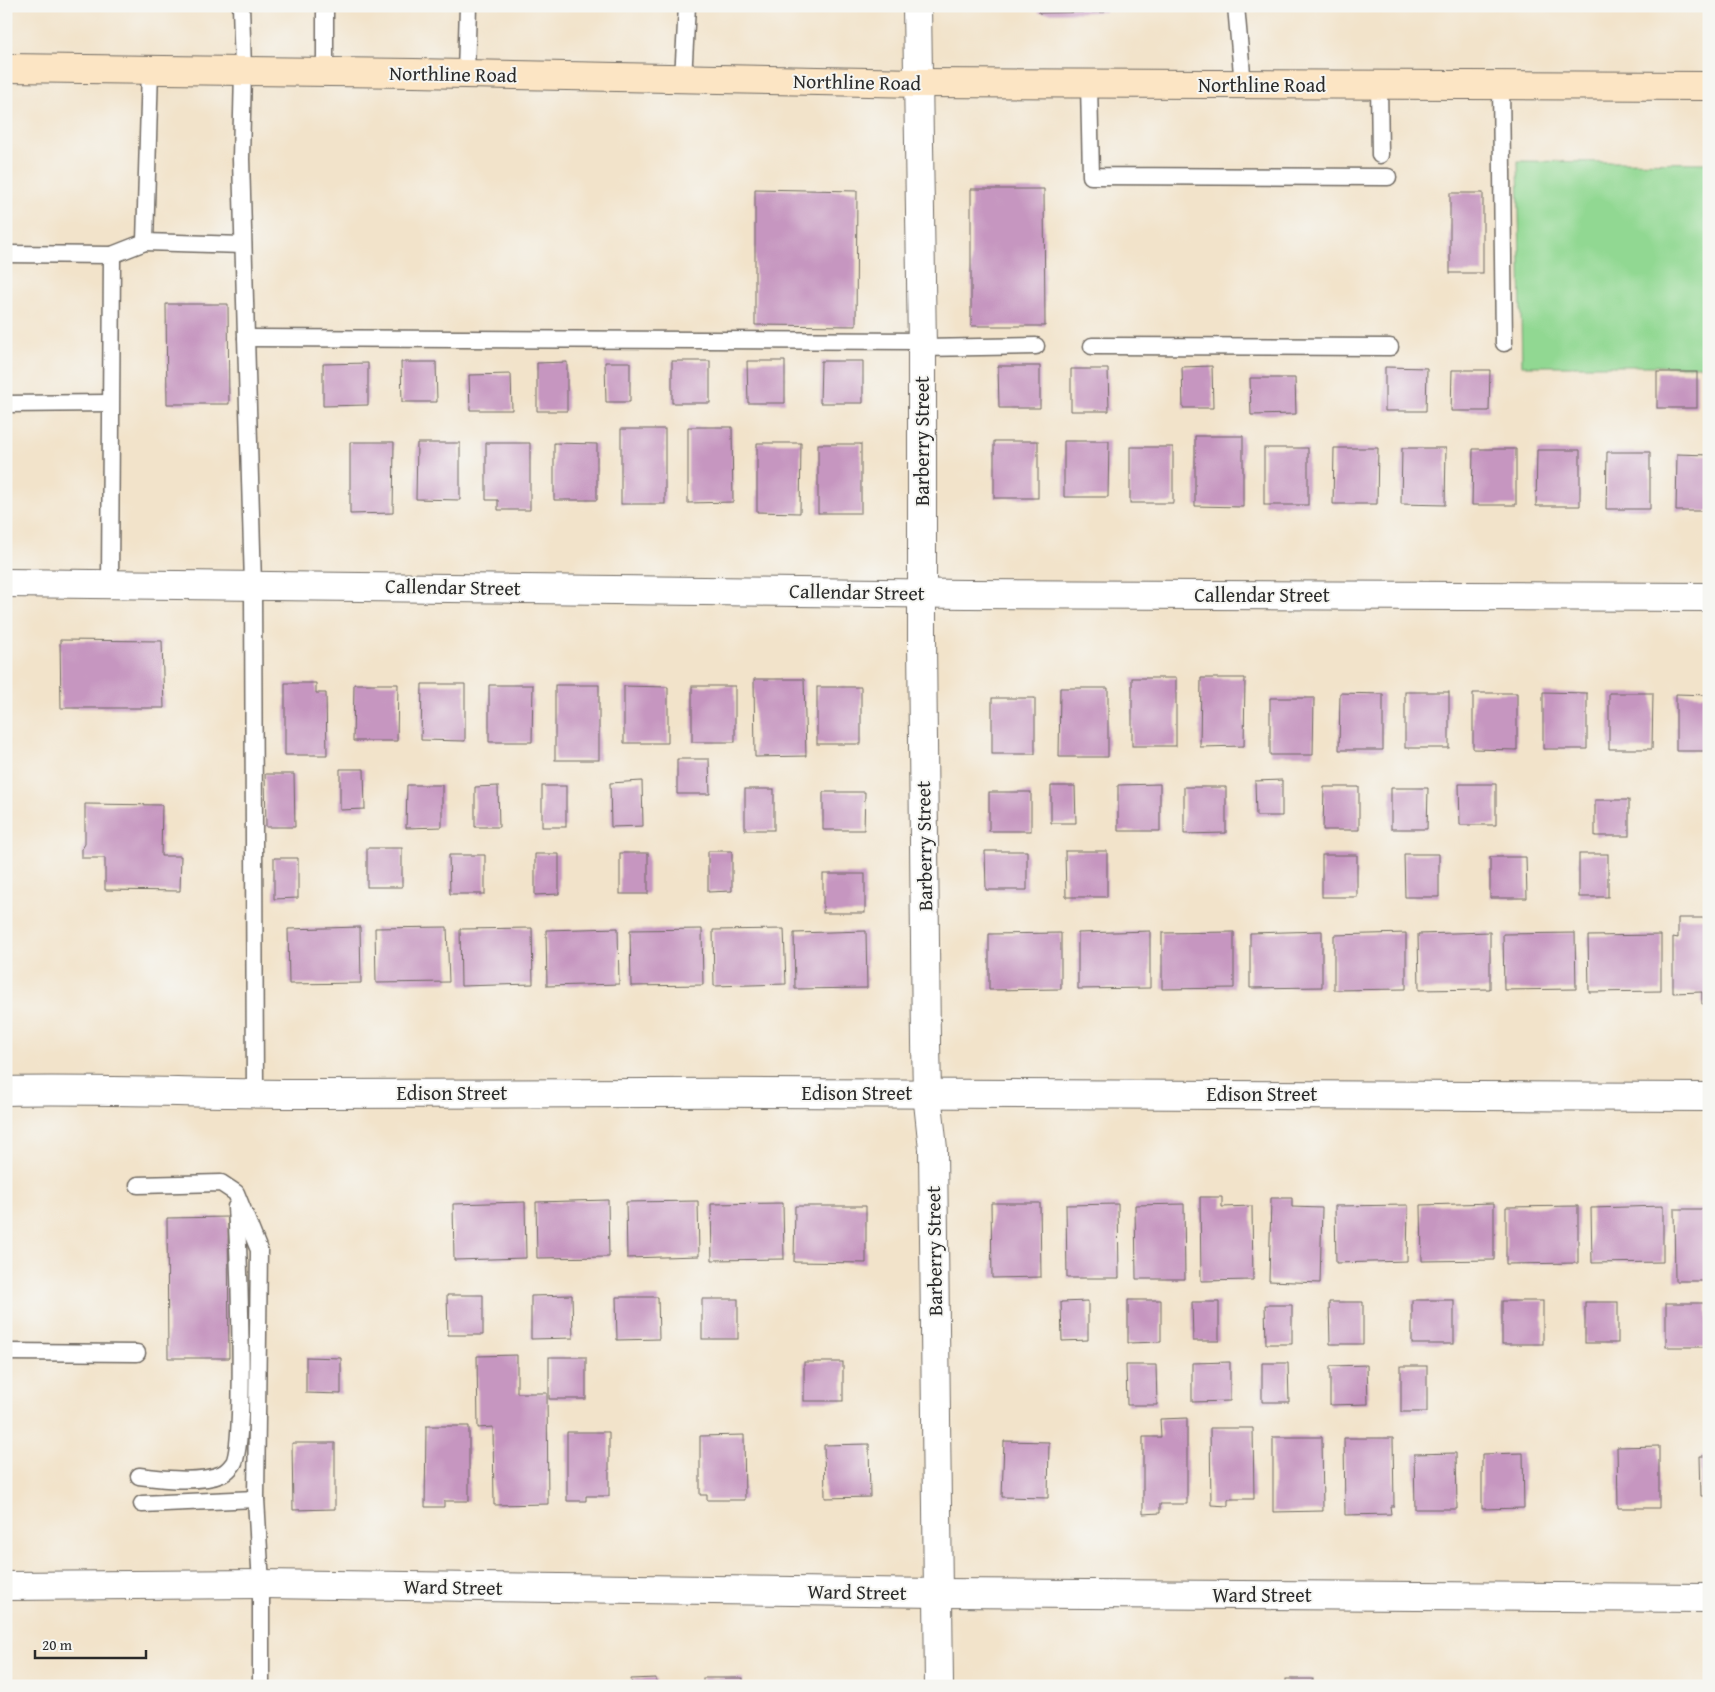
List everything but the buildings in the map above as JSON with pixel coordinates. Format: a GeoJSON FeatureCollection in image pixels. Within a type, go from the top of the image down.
{"type":"FeatureCollection","features":[{"type":"Feature","properties":{"kind":"main road","name":"Northline Road"},"geometry":{"type":"LineString","coordinates":[[6,68],[243,70],[918,83],[1709,86]]}},
{"type":"Feature","properties":{"kind":"street","name":"Barberry Street"},"geometry":{"type":"LineString","coordinates":[[917,6],[922,344],[922,593],[927,1093],[933,1148],[939,1686]]}},
{"type":"Feature","properties":{"kind":"street","name":"Callendar Street"},"geometry":{"type":"LineString","coordinates":[[6,583],[922,593],[1709,597]]}},
{"type":"Feature","properties":{"kind":"street","name":"Edison Street"},"geometry":{"type":"LineString","coordinates":[[6,1091],[59,1090],[255,1094],[927,1093],[1709,1097]]}},
{"type":"Feature","properties":{"kind":"street","name":"Ward Street"},"geometry":{"type":"LineString","coordinates":[[6,1586],[260,1584],[938,1593],[1709,1598]]}},
{"type":"Feature","properties":{"kind":"lane"},"geometry":{"type":"LineString","coordinates":[[241,6],[243,70],[241,159],[253,585],[255,1094]]}},
{"type":"Feature","properties":{"kind":"lane"},"geometry":{"type":"LineString","coordinates":[[324,6],[325,72]]}},
{"type":"Feature","properties":{"kind":"lane"},"geometry":{"type":"LineString","coordinates":[[466,74],[468,6]]}},
{"type":"Feature","properties":{"kind":"lane"},"geometry":{"type":"LineString","coordinates":[[683,78],[687,6]]}},
{"type":"Feature","properties":{"kind":"lane"},"geometry":{"type":"LineString","coordinates":[[1236,6],[1243,85]]}},
{"type":"Feature","properties":{"kind":"lane"},"geometry":{"type":"LineString","coordinates":[[145,242],[150,69]]}},
{"type":"Feature","properties":{"kind":"lane"},"geometry":{"type":"LineString","coordinates":[[1089,84],[1091,176],[1388,177]]}},
{"type":"Feature","properties":{"kind":"lane"},"geometry":{"type":"LineString","coordinates":[[1379,85],[1380,155]]}},
{"type":"Feature","properties":{"kind":"lane"},"geometry":{"type":"LineString","coordinates":[[1501,85],[1504,343]]}},
{"type":"Feature","properties":{"kind":"lane"},"geometry":{"type":"LineString","coordinates":[[6,254],[112,256],[145,242],[243,245]]}},
{"type":"Feature","properties":{"kind":"lane"},"geometry":{"type":"LineString","coordinates":[[110,583],[112,256]]}},
{"type":"Feature","properties":{"kind":"lane"},"geometry":{"type":"LineString","coordinates":[[246,338],[1036,346]]}},
{"type":"Feature","properties":{"kind":"lane"},"geometry":{"type":"LineString","coordinates":[[1092,346],[1390,347]]}},
{"type":"Feature","properties":{"kind":"lane"},"geometry":{"type":"LineString","coordinates":[[6,404],[110,403]]}},
{"type":"Feature","properties":{"kind":"lane"},"geometry":{"type":"LineString","coordinates":[[138,1185],[221,1183],[236,1193],[258,1250],[256,1499],[262,1686]]}},
{"type":"Feature","properties":{"kind":"lane"},"geometry":{"type":"LineString","coordinates":[[139,1476],[165,1479],[211,1477],[223,1473],[236,1462],[239,1445],[240,1258],[236,1193]]}},
{"type":"Feature","properties":{"kind":"lane"},"geometry":{"type":"LineString","coordinates":[[6,1352],[137,1353]]}},
{"type":"Feature","properties":{"kind":"lane"},"geometry":{"type":"LineString","coordinates":[[142,1504],[256,1499]]}},
{"type":"Feature","properties":{"kind":"green space"},"geometry":{"type":"Polygon","coordinates":[[[1518,161],[1709,163],[1709,366],[1522,366],[1518,161]]]}}]}
